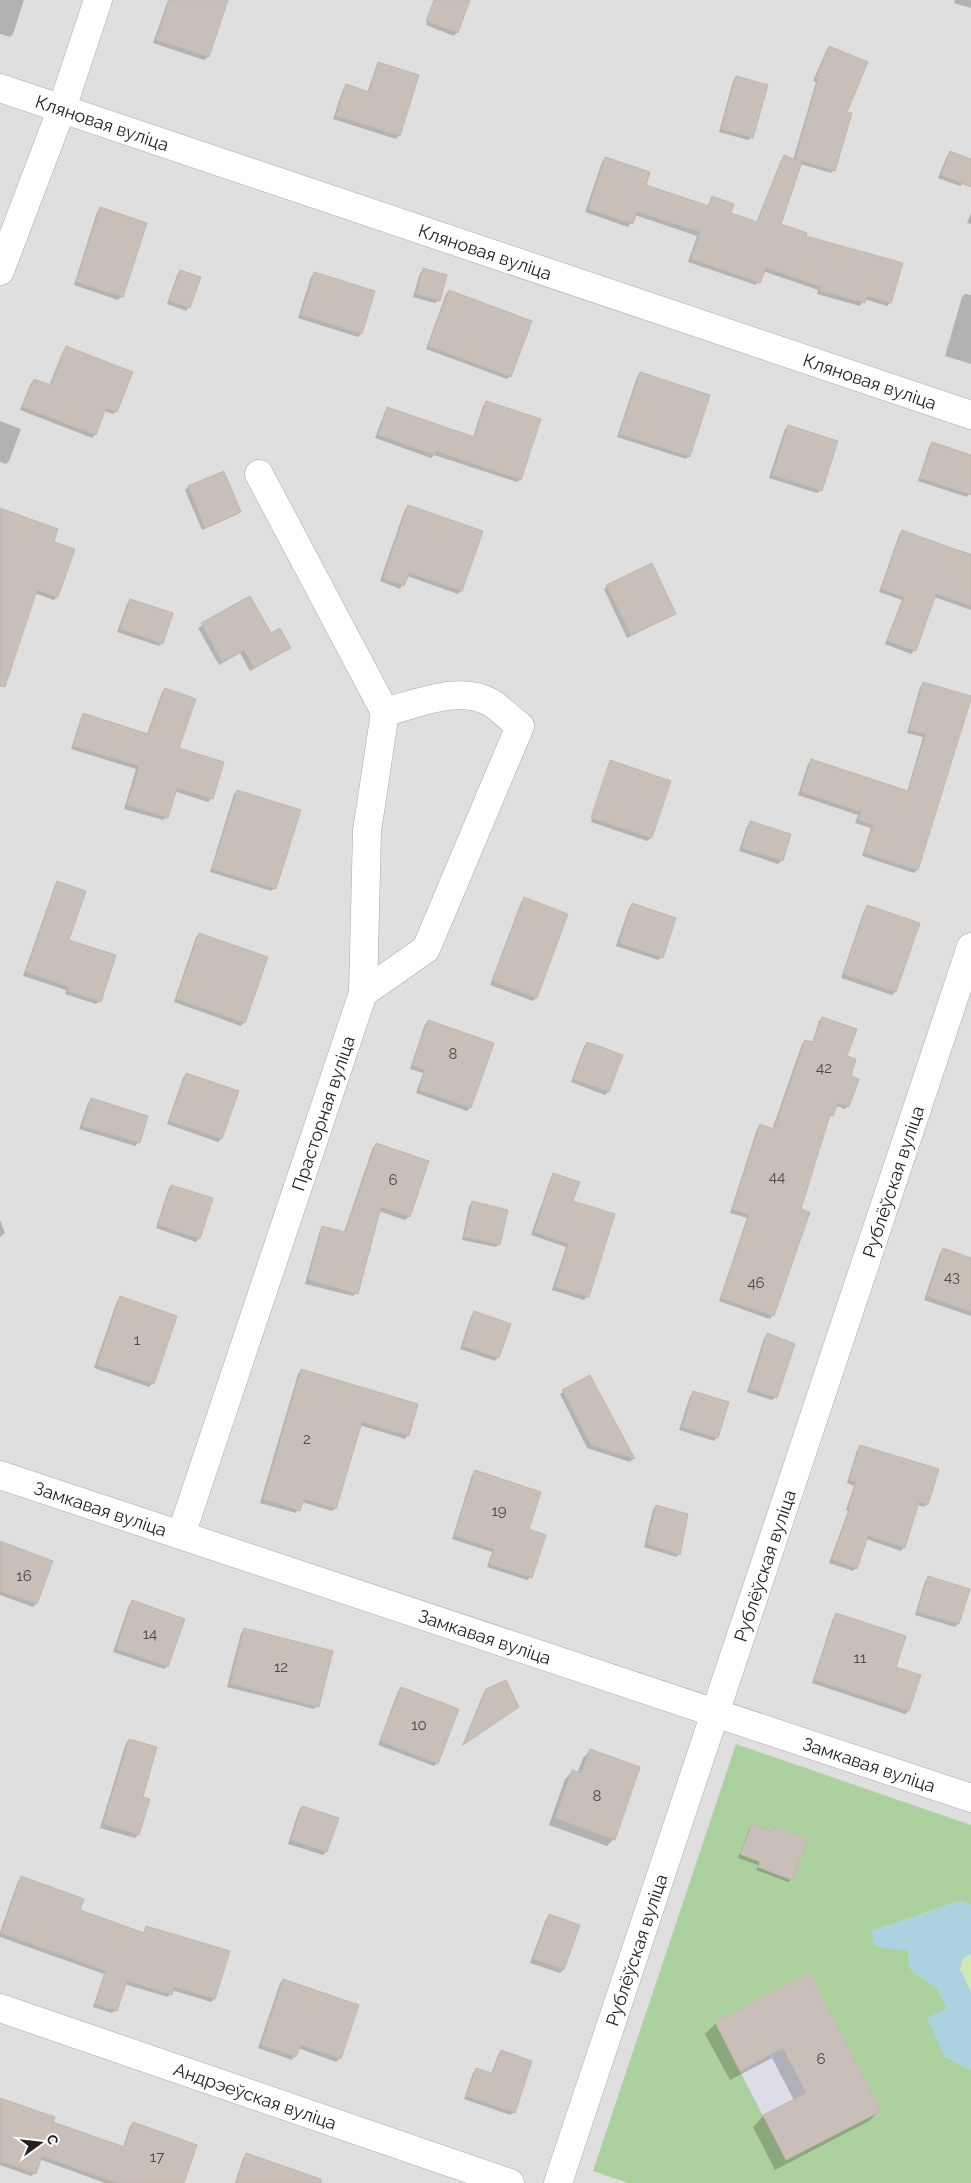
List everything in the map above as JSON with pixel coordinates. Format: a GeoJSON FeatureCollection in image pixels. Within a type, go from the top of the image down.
{"type":"FeatureCollection","features":[{"type":"Feature","properties":{"kind":"street"},"geometry":{"type":"LineString","coordinates":[[0,271],[62,108],[98,0]]}},
{"type":"Feature","properties":{"kind":"street","name":"Кляновая вуліца"},"geometry":{"type":"LineString","coordinates":[[0,88],[971,415]]}},
{"type":"Feature","properties":{"kind":"street"},"geometry":{"type":"LineString","coordinates":[[259,474],[385,712],[443,696],[472,696],[490,702],[520,726],[426,949],[363,993]]}},
{"type":"Feature","properties":{"kind":"street","name":"Прасторная вуліца"},"geometry":{"type":"LineString","coordinates":[[181,1535],[363,993],[367,831],[385,712]]}},
{"type":"Feature","properties":{"kind":"street","name":"Рублёўская вуліца"},"geometry":{"type":"LineString","coordinates":[[558,2183],[971,947]]}},
{"type":"Feature","properties":{"kind":"street","name":"Замкавая вуліца"},"geometry":{"type":"LineString","coordinates":[[0,1475],[971,1798]]}},
{"type":"Feature","properties":{"kind":"street","name":"Андрэеўская вуліца"},"geometry":{"type":"LineString","coordinates":[[0,2008],[510,2183]]}},
{"type":"Feature","properties":{"kind":"shaded area"},"geometry":{"type":"Polygon","coordinates":[[[0,0],[971,0],[971,2183],[0,2183],[0,0]]]}},
{"type":"Feature","properties":{"kind":"shaded area"},"geometry":{"type":"Polygon","coordinates":[[[783,2048],[806,2093],[763,2115],[740,2071],[783,2048]]]}},
{"type":"Feature","properties":{"kind":"green space"},"geometry":{"type":"Polygon","coordinates":[[[736,1744],[971,1825],[971,1905],[960,1901],[872,1931],[888,1949],[908,1949],[910,1969],[938,1989],[947,2008],[944,2056],[971,2070],[971,2183],[628,2183],[593,2171],[736,1744]],[[809,1973],[740,2071],[786,2160],[881,2111],[809,1973]]]}},
{"type":"Feature","properties":{"kind":"green space"},"geometry":{"type":"Polygon","coordinates":[[[971,1954],[971,1992],[960,1969],[963,1959],[971,1954]]]}},
{"type":"Feature","properties":{"kind":"water"},"geometry":{"type":"Polygon","coordinates":[[[960,1901],[971,1905],[971,1954],[963,1959],[960,1969],[971,1992],[971,2070],[944,2056],[927,2018],[947,2008],[938,1989],[910,1969],[908,1950],[888,1949],[874,1945],[872,1931],[960,1901]]]}},
{"type":"Feature","properties":{"kind":"building"},"geometry":{"type":"Polygon","coordinates":[[[169,0],[228,0],[209,57],[156,40],[169,0]]]}},
{"type":"Feature","properties":{"kind":"building"},"geometry":{"type":"Polygon","coordinates":[[[434,0],[470,0],[458,33],[426,21],[434,0]]]}},
{"type":"Feature","properties":{"kind":"building"},"geometry":{"type":"Polygon","coordinates":[[[829,46],[868,62],[847,112],[852,113],[835,171],[795,159],[818,79],[816,78],[829,46]]]}},
{"type":"Feature","properties":{"kind":"building"},"geometry":{"type":"Polygon","coordinates":[[[378,62],[419,75],[400,136],[336,116],[346,84],[369,92],[378,62]]]}},
{"type":"Feature","properties":{"kind":"building"},"geometry":{"type":"Polygon","coordinates":[[[736,76],[768,85],[753,138],[721,129],[736,76]]]}},
{"type":"Feature","properties":{"kind":"building"},"geometry":{"type":"Polygon","coordinates":[[[950,151],[971,159],[971,187],[941,175],[950,151]]]}},
{"type":"Feature","properties":{"kind":"building"},"geometry":{"type":"Polygon","coordinates":[[[784,155],[802,162],[781,224],[807,233],[806,236],[903,263],[891,303],[867,296],[865,303],[820,291],[821,287],[766,268],[760,283],[691,259],[700,232],[637,212],[633,224],[588,209],[605,157],[650,172],[646,185],[709,206],[712,196],[734,204],[731,213],[757,222],[784,155]]]}},
{"type":"Feature","properties":{"kind":"building"},"geometry":{"type":"Polygon","coordinates":[[[100,207],[147,223],[123,297],[76,282],[100,207]]]}},
{"type":"Feature","properties":{"kind":"building"},"geometry":{"type":"Polygon","coordinates":[[[423,268],[447,275],[440,301],[416,294],[423,268]]]}},
{"type":"Feature","properties":{"kind":"building"},"geometry":{"type":"Polygon","coordinates":[[[180,270],[201,277],[190,308],[169,301],[180,270]]]}},
{"type":"Feature","properties":{"kind":"building"},"geometry":{"type":"Polygon","coordinates":[[[314,272],[375,291],[362,334],[301,315],[314,272]]]}},
{"type":"Feature","properties":{"kind":"building"},"geometry":{"type":"Polygon","coordinates":[[[449,290],[532,321],[511,377],[428,346],[449,290]]]}},
{"type":"Feature","properties":{"kind":"building"},"geometry":{"type":"Polygon","coordinates":[[[66,346],[133,372],[117,412],[106,408],[96,435],[22,407],[34,379],[51,385],[66,346]]]}},
{"type":"Feature","properties":{"kind":"building"},"geometry":{"type":"Polygon","coordinates":[[[640,372],[710,395],[690,457],[619,434],[640,372]]]}},
{"type":"Feature","properties":{"kind":"building"},"geometry":{"type":"Polygon","coordinates":[[[486,401],[541,419],[521,480],[436,451],[435,455],[378,435],[387,407],[474,437],[486,401]]]}},
{"type":"Feature","properties":{"kind":"building"},"geometry":{"type":"Polygon","coordinates":[[[788,425],[838,441],[822,491],[772,475],[788,425]]]}},
{"type":"Feature","properties":{"kind":"building"},"geometry":{"type":"Polygon","coordinates":[[[932,442],[971,455],[971,495],[920,478],[932,442]]]}},
{"type":"Feature","properties":{"kind":"building"},"geometry":{"type":"Polygon","coordinates":[[[224,471],[241,512],[205,528],[188,486],[224,471]]]}},
{"type":"Feature","properties":{"kind":"building"},"geometry":{"type":"Polygon","coordinates":[[[408,505],[483,531],[462,591],[409,573],[404,586],[383,578],[408,505]]]}},
{"type":"Feature","properties":{"kind":"building"},"geometry":{"type":"Polygon","coordinates":[[[0,508],[58,529],[54,542],[75,549],[58,597],[37,590],[5,687],[0,686],[0,508]]]}},
{"type":"Feature","properties":{"kind":"building"},"geometry":{"type":"Polygon","coordinates":[[[902,530],[971,555],[971,606],[936,594],[916,651],[887,641],[904,597],[881,589],[902,530]]]}},
{"type":"Feature","properties":{"kind":"building"},"geometry":{"type":"Polygon","coordinates":[[[652,563],[676,614],[631,635],[606,585],[652,563]]]}},
{"type":"Feature","properties":{"kind":"building"},"geometry":{"type":"Polygon","coordinates":[[[250,596],[271,633],[280,628],[291,648],[254,668],[244,650],[222,662],[201,623],[250,596]]]}},
{"type":"Feature","properties":{"kind":"building"},"geometry":{"type":"Polygon","coordinates":[[[130,599],[173,613],[163,644],[120,629],[130,599]]]}},
{"type":"Feature","properties":{"kind":"building"},"geometry":{"type":"Polygon","coordinates":[[[923,682],[971,696],[971,699],[918,870],[864,853],[873,825],[858,820],[861,812],[801,792],[811,759],[908,791],[926,734],[909,730],[923,682]]]}},
{"type":"Feature","properties":{"kind":"building"},"geometry":{"type":"Polygon","coordinates":[[[165,688],[196,699],[179,748],[224,762],[213,799],[177,788],[168,818],[127,805],[139,766],[73,746],[83,713],[148,734],[165,688]]]}},
{"type":"Feature","properties":{"kind":"building"},"geometry":{"type":"Polygon","coordinates":[[[610,760],[671,781],[652,838],[591,818],[610,760]]]}},
{"type":"Feature","properties":{"kind":"building"},"geometry":{"type":"Polygon","coordinates":[[[237,790],[301,810],[276,889],[212,869],[237,790]]]}},
{"type":"Feature","properties":{"kind":"building"},"geometry":{"type":"Polygon","coordinates":[[[750,821],[791,834],[783,861],[742,848],[750,821]]]}},
{"type":"Feature","properties":{"kind":"building"},"geometry":{"type":"Polygon","coordinates":[[[57,881],[86,891],[69,940],[116,955],[101,1002],[67,991],[68,987],[26,972],[57,881]]]}},
{"type":"Feature","properties":{"kind":"building"},"geometry":{"type":"Polygon","coordinates":[[[524,897],[568,914],[537,998],[492,981],[524,897]]]}},
{"type":"Feature","properties":{"kind":"building"},"geometry":{"type":"Polygon","coordinates":[[[632,903],[676,918],[663,958],[619,943],[632,903]]]}},
{"type":"Feature","properties":{"kind":"building"},"geometry":{"type":"Polygon","coordinates":[[[867,905],[920,923],[896,992],[843,974],[867,905]]]}},
{"type":"Feature","properties":{"kind":"building"},"geometry":{"type":"Polygon","coordinates":[[[199,933],[268,957],[245,1023],[176,999],[199,933]]]}},
{"type":"Feature","properties":{"kind":"building"},"geometry":{"type":"Polygon","coordinates":[[[822,1017],[857,1029],[847,1056],[856,1059],[851,1076],[859,1079],[849,1107],[838,1103],[833,1116],[830,1115],[801,1209],[810,1212],[774,1316],[721,1298],[749,1215],[732,1209],[760,1124],[774,1129],[805,1040],[813,1042],[822,1017]]]}},
{"type":"Feature","properties":{"kind":"building"},"geometry":{"type":"Polygon","coordinates":[[[428,1020],[494,1043],[471,1108],[419,1090],[425,1070],[412,1065],[428,1020]]]}},
{"type":"Feature","properties":{"kind":"building"},"geometry":{"type":"Polygon","coordinates":[[[587,1042],[623,1055],[609,1092],[573,1079],[587,1042]]]}},
{"type":"Feature","properties":{"kind":"building"},"geometry":{"type":"Polygon","coordinates":[[[186,1073],[239,1091],[222,1139],[169,1121],[186,1073]]]}},
{"type":"Feature","properties":{"kind":"building"},"geometry":{"type":"Polygon","coordinates":[[[91,1098],[148,1116],[140,1143],[82,1126],[91,1098]]]}},
{"type":"Feature","properties":{"kind":"building"},"geometry":{"type":"Polygon","coordinates":[[[376,1143],[429,1161],[410,1217],[381,1207],[358,1294],[308,1280],[322,1226],[345,1232],[376,1143]]]}},
{"type":"Feature","properties":{"kind":"building"},"geometry":{"type":"Polygon","coordinates":[[[553,1173],[580,1182],[573,1201],[615,1214],[589,1297],[555,1287],[568,1244],[534,1232],[553,1173]]]}},
{"type":"Feature","properties":{"kind":"building"},"geometry":{"type":"Polygon","coordinates":[[[171,1185],[213,1198],[200,1239],[158,1225],[171,1185]]]}},
{"type":"Feature","properties":{"kind":"building"},"geometry":{"type":"Polygon","coordinates":[[[472,1201],[508,1210],[500,1245],[464,1237],[472,1201]]]}},
{"type":"Feature","properties":{"kind":"building"},"geometry":{"type":"Polygon","coordinates":[[[943,1248],[971,1258],[971,1312],[927,1296],[943,1248]]]}},
{"type":"Feature","properties":{"kind":"building"},"geometry":{"type":"Polygon","coordinates":[[[120,1296],[177,1316],[154,1384],[97,1365],[120,1296]]]}},
{"type":"Feature","properties":{"kind":"building"},"geometry":{"type":"Polygon","coordinates":[[[474,1311],[511,1324],[499,1358],[462,1346],[474,1311]]]}},
{"type":"Feature","properties":{"kind":"building"},"geometry":{"type":"Polygon","coordinates":[[[767,1333],[795,1344],[777,1398],[750,1389],[767,1333]]]}},
{"type":"Feature","properties":{"kind":"building"},"geometry":{"type":"Polygon","coordinates":[[[301,1369],[418,1404],[409,1436],[362,1422],[336,1509],[304,1499],[300,1511],[263,1499],[301,1369]]]}},
{"type":"Feature","properties":{"kind":"building"},"geometry":{"type":"Polygon","coordinates":[[[590,1375],[635,1459],[591,1445],[562,1390],[590,1375]]]}},
{"type":"Feature","properties":{"kind":"building"},"geometry":{"type":"Polygon","coordinates":[[[693,1391],[729,1402],[718,1438],[682,1427],[693,1391]]]}},
{"type":"Feature","properties":{"kind":"building"},"geometry":{"type":"Polygon","coordinates":[[[860,1445],[939,1469],[928,1505],[919,1502],[905,1548],[868,1536],[857,1569],[832,1559],[850,1508],[848,1507],[856,1482],[849,1480],[860,1445]]]}},
{"type":"Feature","properties":{"kind":"building"},"geometry":{"type":"Polygon","coordinates":[[[475,1470],[541,1492],[529,1529],[546,1535],[532,1578],[489,1564],[494,1549],[454,1536],[475,1470]]]}},
{"type":"Feature","properties":{"kind":"building"},"geometry":{"type":"Polygon","coordinates":[[[656,1505],[688,1514],[680,1555],[647,1544],[656,1505]]]}},
{"type":"Feature","properties":{"kind":"building"},"geometry":{"type":"Polygon","coordinates":[[[0,1541],[53,1561],[37,1604],[0,1591],[0,1541]]]}},
{"type":"Feature","properties":{"kind":"building"},"geometry":{"type":"Polygon","coordinates":[[[928,1576],[970,1589],[959,1624],[917,1612],[928,1576]]]}},
{"type":"Feature","properties":{"kind":"building"},"geometry":{"type":"Polygon","coordinates":[[[132,1600],[185,1619],[168,1667],[116,1649],[132,1600]]]}},
{"type":"Feature","properties":{"kind":"building"},"geometry":{"type":"Polygon","coordinates":[[[836,1613],[906,1636],[896,1667],[921,1675],[909,1711],[814,1680],[836,1613]]]}},
{"type":"Feature","properties":{"kind":"building"},"geometry":{"type":"Polygon","coordinates":[[[244,1628],[333,1651],[319,1707],[230,1684],[244,1628]]]}},
{"type":"Feature","properties":{"kind":"building"},"geometry":{"type":"Polygon","coordinates":[[[506,1680],[519,1707],[463,1745],[486,1689],[506,1680]]]}},
{"type":"Feature","properties":{"kind":"building"},"geometry":{"type":"Polygon","coordinates":[[[401,1687],[459,1709],[438,1764],[380,1741],[401,1687]]]}},
{"type":"Feature","properties":{"kind":"building"},"geometry":{"type":"Polygon","coordinates":[[[129,1739],[157,1747],[143,1797],[150,1799],[139,1835],[103,1824],[129,1739]]]}},
{"type":"Feature","properties":{"kind":"building"},"geometry":{"type":"Polygon","coordinates":[[[590,1749],[640,1767],[615,1840],[555,1818],[572,1770],[581,1773],[590,1749]]]}},
{"type":"Feature","properties":{"kind":"building"},"geometry":{"type":"Polygon","coordinates":[[[302,1806],[339,1818],[327,1852],[291,1840],[302,1806]]]}},
{"type":"Feature","properties":{"kind":"building"},"geometry":{"type":"Polygon","coordinates":[[[752,1824],[772,1832],[774,1827],[808,1839],[792,1880],[758,1867],[760,1862],[740,1854],[752,1824]]]}},
{"type":"Feature","properties":{"kind":"building"},"geometry":{"type":"Polygon","coordinates":[[[21,1876],[84,1899],[80,1910],[144,1933],[146,1926],[230,1951],[215,1999],[174,1987],[172,1995],[127,1981],[117,2011],[95,2004],[106,1971],[1,1933],[21,1876]]]}},
{"type":"Feature","properties":{"kind":"building"},"geometry":{"type":"Polygon","coordinates":[[[549,1914],[580,1925],[564,1970],[533,1959],[549,1914]]]}},
{"type":"Feature","properties":{"kind":"building"},"geometry":{"type":"Polygon","coordinates":[[[809,1973],[881,2111],[786,2160],[763,2115],[806,2093],[783,2048],[740,2071],[715,2022],[809,1973]]]}},
{"type":"Feature","properties":{"kind":"building"},"geometry":{"type":"Polygon","coordinates":[[[283,1979],[359,2005],[341,2059],[301,2045],[296,2057],[261,2045],[283,1979]]]}},
{"type":"Feature","properties":{"kind":"building"},"geometry":{"type":"Polygon","coordinates":[[[501,2050],[532,2061],[515,2113],[466,2096],[476,2068],[492,2073],[501,2050]]]}},
{"type":"Feature","properties":{"kind":"building"},"geometry":{"type":"Polygon","coordinates":[[[0,2098],[55,2117],[53,2122],[124,2147],[133,2122],[197,2145],[184,2183],[117,2183],[42,2156],[36,2174],[0,2161],[0,2098]]]}},
{"type":"Feature","properties":{"kind":"building"},"geometry":{"type":"Polygon","coordinates":[[[246,2153],[321,2179],[321,2183],[236,2183],[246,2153]]]}}]}
